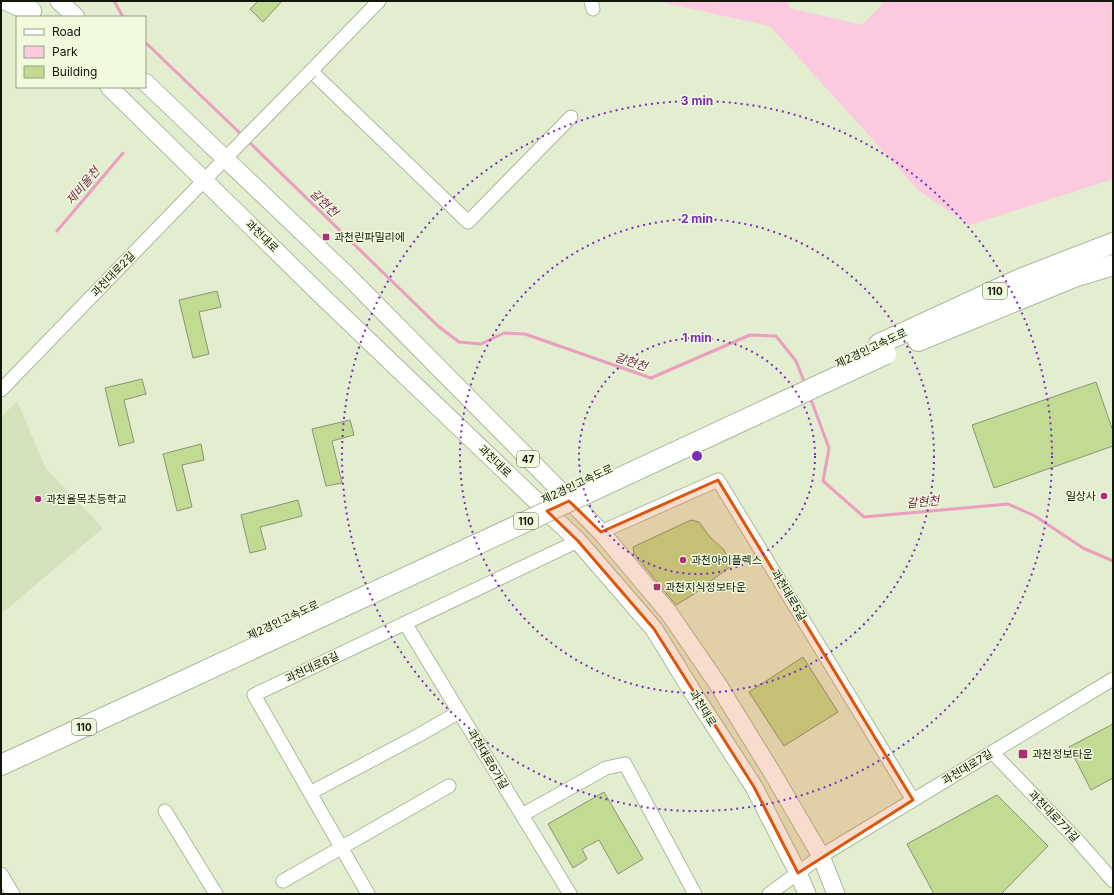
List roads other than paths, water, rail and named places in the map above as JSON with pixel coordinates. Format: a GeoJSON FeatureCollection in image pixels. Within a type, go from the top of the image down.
{"type":"FeatureCollection","features":[{"type":"Feature","properties":{"kind":"highway"},"geometry":{"type":"LineString","coordinates":[[8,1],[30,10]]}},
{"type":"Feature","properties":{"kind":"highway","name":"제2경인고속도로"},"geometry":{"type":"LineString","coordinates":[[1,765],[164,683],[883,349],[1020,279],[1113,243]]}},
{"type":"Feature","properties":{"kind":"highway","name":"제2경인고속도로"},"geometry":{"type":"LineString","coordinates":[[883,349],[1074,277],[1113,265]]}},
{"type":"Feature","properties":{"kind":"highway","name":"제2경인고속도로"},"geometry":{"type":"LineString","coordinates":[[1,751],[164,683]]}},
{"type":"Feature","properties":{"kind":"main road"},"geometry":{"type":"LineString","coordinates":[[59,1],[75,16]]}},
{"type":"Feature","properties":{"kind":"main road","name":"47"},"geometry":{"type":"LineString","coordinates":[[146,83],[346,274],[600,532],[669,613],[717,683],[821,856],[836,894]]}},
{"type":"Feature","properties":{"kind":"main road","name":"과천대로"},"geometry":{"type":"LineString","coordinates":[[110,88],[330,303],[578,541],[654,629],[754,787],[798,873],[807,894]]}},
{"type":"Feature","properties":{"kind":"street","name":"과천대로2길"},"geometry":{"type":"LineString","coordinates":[[1,390],[379,1]]}},
{"type":"Feature","properties":{"kind":"street"},"geometry":{"type":"LineString","coordinates":[[311,71],[468,222],[571,117]]}},
{"type":"Feature","properties":{"kind":"street","name":"과천대로5길"},"geometry":{"type":"LineString","coordinates":[[600,532],[718,480],[913,800]]}},
{"type":"Feature","properties":{"kind":"street","name":"과천대로6길"},"geometry":{"type":"LineString","coordinates":[[368,894],[254,695],[578,541]]}},
{"type":"Feature","properties":{"kind":"street","name":"과천대로6가길"},"geometry":{"type":"LineString","coordinates":[[405,623],[570,894]]}},
{"type":"Feature","properties":{"kind":"street","name":"과천대로7길"},"geometry":{"type":"LineString","coordinates":[[769,894],[821,856],[1113,679]]}},
{"type":"Feature","properties":{"kind":"street"},"geometry":{"type":"LineString","coordinates":[[310,793],[419,736],[459,712]]}},
{"type":"Feature","properties":{"kind":"street","name":"과천대로7가길"},"geometry":{"type":"LineString","coordinates":[[992,752],[1079,842],[1113,882]]}},
{"type":"Feature","properties":{"kind":"street"},"geometry":{"type":"LineString","coordinates":[[522,815],[606,768],[625,764],[695,894]]}},
{"type":"Feature","properties":{"kind":"street"},"geometry":{"type":"LineString","coordinates":[[283,881],[449,786]]}},
{"type":"Feature","properties":{"kind":"street"},"geometry":{"type":"LineString","coordinates":[[165,811],[216,894]]}},
{"type":"Feature","properties":{"kind":"street"},"geometry":{"type":"LineString","coordinates":[[1,874],[13,894]]}},
{"type":"Feature","properties":{"kind":"waterway","name":"갈현천"},"geometry":{"type":"LineString","coordinates":[[114,1],[122,16]]}},
{"type":"Feature","properties":{"kind":"waterway","name":"갈현천"},"geometry":{"type":"LineString","coordinates":[[146,43],[243,136]]}},
{"type":"Feature","properties":{"kind":"waterway","name":"갈현천"},"geometry":{"type":"LineString","coordinates":[[247,140],[438,326],[459,342],[481,344],[504,333],[525,334],[651,378],[750,335],[776,336],[796,361],[805,384]]}},
{"type":"Feature","properties":{"kind":"waterway","name":"제비울천"},"geometry":{"type":"LineString","coordinates":[[57,231],[123,153]]}},
{"type":"Feature","properties":{"kind":"waterway","name":"갈현천"},"geometry":{"type":"LineString","coordinates":[[810,397],[829,448],[823,481],[864,517],[1008,504],[1035,516],[1083,548],[1113,561]]}},
{"type":"Feature","properties":{"kind":"place","name":"과천린파밀리에"},"geometry":{"type":"Point","coordinates":[326,237]}},
{"type":"Feature","properties":{"kind":"place","name":"일상사"},"geometry":{"type":"Point","coordinates":[1104,496]}},
{"type":"Feature","properties":{"kind":"place","name":"과천율목초등학교"},"geometry":{"type":"Point","coordinates":[38,499]}},
{"type":"Feature","properties":{"kind":"place","name":"과천아이플렉스"},"geometry":{"type":"Point","coordinates":[683,560]}},
{"type":"Feature","properties":{"kind":"place","name":"과천지식정보타운"},"geometry":{"type":"Point","coordinates":[657,587]}},
{"type":"Feature","properties":{"kind":"place","name":"과천정보타운"},"geometry":{"type":"Point","coordinates":[1023,754]}}]}
